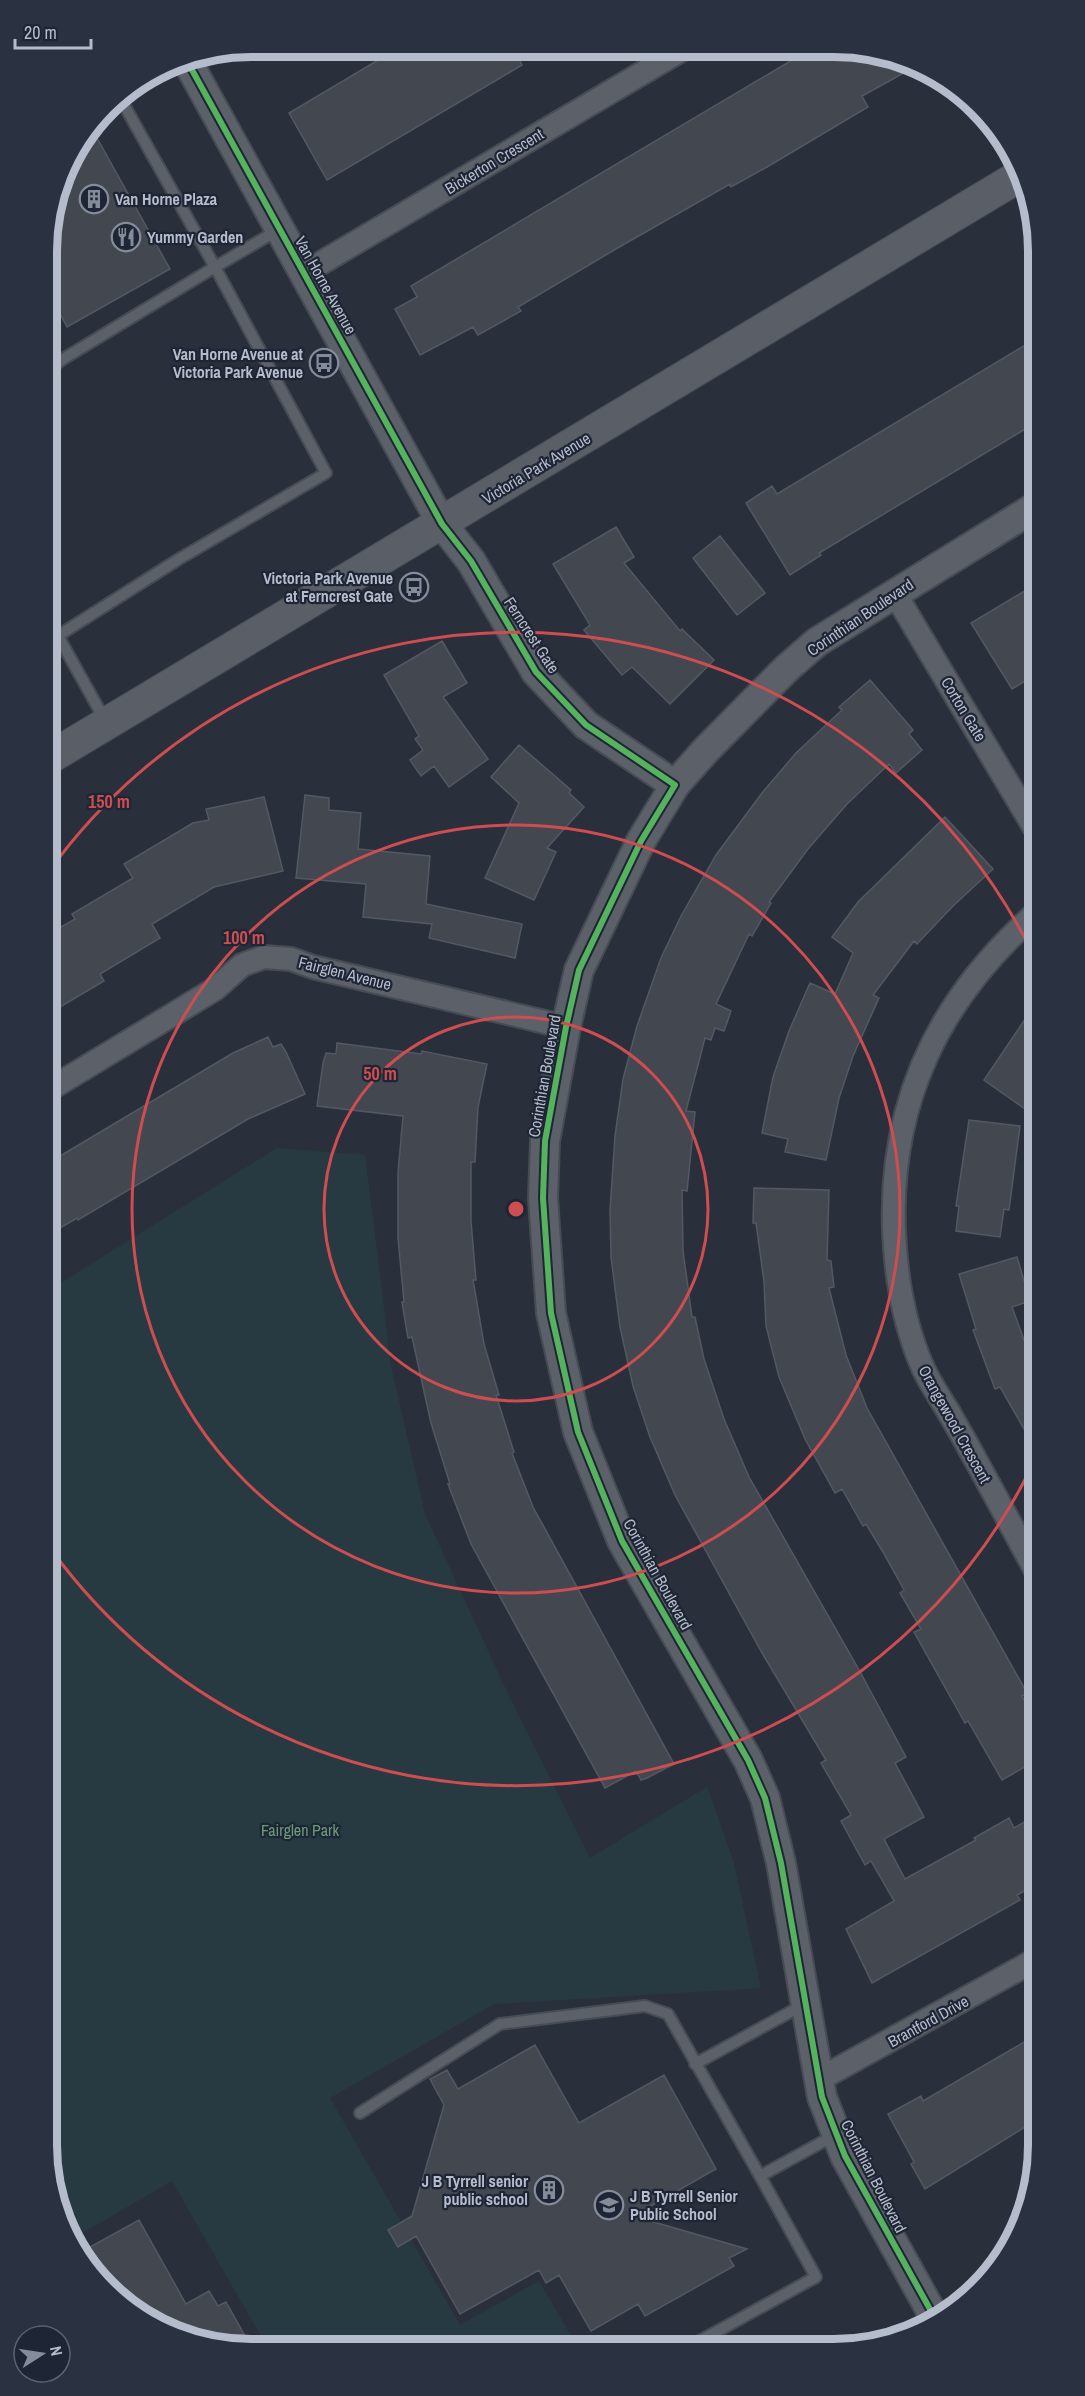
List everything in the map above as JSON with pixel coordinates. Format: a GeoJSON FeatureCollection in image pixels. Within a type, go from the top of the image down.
{"type":"FeatureCollection","features":[{"type":"Feature","properties":{"kind":"main road","name":"Victoria Park Avenue"},"geometry":{"type":"LineString","coordinates":[[57,753],[1014,179]]}},
{"type":"Feature","properties":{"kind":"street","name":"Bickerton Crescent"},"geometry":{"type":"LineString","coordinates":[[304,273],[669,57]]}},
{"type":"Feature","properties":{"kind":"street","name":"Van Horne Avenue"},"geometry":{"type":"LineString","coordinates":[[191,67],[442,524]]}},
{"type":"Feature","properties":{"kind":"street","name":"Corinthian Boulevard"},"geometry":{"type":"LineString","coordinates":[[932,2312],[835,2134],[818,2080],[782,1863],[765,1798],[748,1760],[622,1541],[578,1431],[561,1365],[551,1312],[543,1198],[545,1141],[579,970],[641,841],[675,785],[786,669],[817,642],[894,592],[1028,511]]}},
{"type":"Feature","properties":{"kind":"street","name":"Ferncrest Gate"},"geometry":{"type":"LineString","coordinates":[[442,524],[471,561],[536,672],[586,725],[675,785]]}},
{"type":"Feature","properties":{"kind":"street","name":"Corton Gate"},"geometry":{"type":"LineString","coordinates":[[894,592],[1028,817]]}},
{"type":"Feature","properties":{"kind":"street","name":"Orangewood Crescent"},"geometry":{"type":"LineString","coordinates":[[1028,920],[956,1000],[922,1065],[911,1091],[902,1124],[892,1197],[898,1281],[904,1311],[924,1370],[1028,1557]]}},
{"type":"Feature","properties":{"kind":"street","name":"Fairglen Avenue"},"geometry":{"type":"LineString","coordinates":[[57,1085],[215,989],[242,965],[264,957],[291,959],[313,967],[566,1027]]}},
{"type":"Feature","properties":{"kind":"street","name":"Brantford Drive"},"geometry":{"type":"LineString","coordinates":[[818,2080],[1028,1964]]}},
{"type":"Feature","properties":{"kind":"lane"},"geometry":{"type":"LineString","coordinates":[[57,636],[178,559],[326,473],[124,104]]}},
{"type":"Feature","properties":{"kind":"lane"},"geometry":{"type":"LineString","coordinates":[[57,364],[280,229]]}},
{"type":"Feature","properties":{"kind":"lane"},"geometry":{"type":"LineString","coordinates":[[57,645],[106,724]]}},
{"type":"Feature","properties":{"kind":"lane"},"geometry":{"type":"LineString","coordinates":[[695,2064],[805,2003]]}},
{"type":"Feature","properties":{"kind":"lane"},"geometry":{"type":"LineString","coordinates":[[360,2113],[500,2024],[645,2006],[668,2014],[816,2277],[703,2339]]}},
{"type":"Feature","properties":{"kind":"lane"},"geometry":{"type":"LineString","coordinates":[[760,2176],[835,2134]]}},
{"type":"Feature","properties":{"kind":"green space","name":"Fairglen Park"},"geometry":{"type":"Polygon","coordinates":[[[277,1148],[365,1155],[391,1366],[425,1514],[501,1679],[590,1858],[707,1787],[734,1863],[761,1988],[494,2004],[330,2098],[460,2325],[539,2281],[573,2339],[263,2339],[172,2181],[79,2235],[64,2195],[57,2145],[57,1285],[277,1148]]]}},
{"type":"Feature","properties":{"kind":"building"},"geometry":{"type":"Polygon","coordinates":[[[383,57],[518,57],[522,65],[327,180],[289,113],[383,57]]]}},
{"type":"Feature","properties":{"kind":"building"},"geometry":{"type":"Polygon","coordinates":[[[797,57],[847,57],[872,61],[907,71],[862,96],[868,107],[767,167],[731,187],[730,184],[621,246],[518,307],[521,311],[478,335],[473,327],[420,355],[395,309],[417,297],[411,286],[797,57]]]}},
{"type":"Feature","properties":{"kind":"building","name":"Van Horne Plaza"},"geometry":{"type":"Polygon","coordinates":[[[96,136],[170,269],[67,327],[57,308],[57,238],[64,201],[72,177],[83,154],[96,136]]]}},
{"type":"Feature","properties":{"kind":"building"},"geometry":{"type":"Polygon","coordinates":[[[1028,343],[1028,427],[819,553],[821,555],[790,575],[746,503],[772,486],[777,494],[1028,343]]]}},
{"type":"Feature","properties":{"kind":"building"},"geometry":{"type":"Polygon","coordinates":[[[616,527],[634,557],[624,563],[680,631],[682,629],[714,660],[670,704],[632,667],[622,675],[584,630],[590,625],[553,564],[616,527]]]}},
{"type":"Feature","properties":{"kind":"building"},"geometry":{"type":"Polygon","coordinates":[[[720,536],[765,593],[737,615],[693,558],[720,536]]]}},
{"type":"Feature","properties":{"kind":"building"},"geometry":{"type":"Polygon","coordinates":[[[1028,589],[1028,679],[1012,689],[971,623],[1028,589]]]}},
{"type":"Feature","properties":{"kind":"building"},"geometry":{"type":"Polygon","coordinates":[[[442,641],[467,683],[443,697],[488,759],[449,787],[434,766],[421,776],[410,760],[423,750],[415,739],[419,736],[384,675],[442,641]]]}},
{"type":"Feature","properties":{"kind":"building"},"geometry":{"type":"Polygon","coordinates":[[[870,680],[913,730],[909,734],[922,750],[896,773],[889,764],[847,804],[808,849],[769,902],[771,903],[752,936],[749,934],[716,1004],[731,1011],[724,1031],[715,1028],[711,1040],[705,1038],[686,1111],[695,1112],[687,1191],[682,1190],[683,1251],[692,1317],[695,1317],[704,1359],[724,1419],[749,1477],[906,1757],[895,1763],[924,1817],[884,1839],[905,1879],[976,1840],[974,1838],[1009,1818],[1014,1828],[1028,1820],[1028,1889],[1017,1895],[1020,1900],[872,1983],[846,1929],[894,1901],[871,1861],[865,1865],[841,1821],[851,1815],[821,1763],[826,1760],[762,1653],[675,1495],[650,1437],[633,1386],[620,1327],[611,1257],[610,1210],[615,1136],[623,1079],[637,1026],[661,958],[681,916],[716,855],[762,793],[796,753],[842,710],[839,707],[870,680]]]}},
{"type":"Feature","properties":{"kind":"building"},"geometry":{"type":"Polygon","coordinates":[[[519,745],[571,790],[569,793],[584,807],[547,848],[556,852],[534,900],[485,878],[519,803],[491,777],[519,745]]]}},
{"type":"Feature","properties":{"kind":"building"},"geometry":{"type":"Polygon","coordinates":[[[305,795],[329,798],[329,810],[361,813],[358,849],[430,856],[426,904],[522,924],[515,958],[429,938],[432,924],[363,917],[366,884],[296,878],[305,795]]]}},
{"type":"Feature","properties":{"kind":"building"},"geometry":{"type":"Polygon","coordinates":[[[264,797],[283,871],[214,887],[152,924],[160,938],[100,974],[104,981],[57,1009],[57,929],[75,919],[72,914],[133,878],[124,864],[193,823],[209,820],[206,809],[264,797]]]}},
{"type":"Feature","properties":{"kind":"building"},"geometry":{"type":"Polygon","coordinates":[[[945,817],[993,869],[917,944],[914,941],[873,995],[879,998],[853,1056],[839,1098],[826,1160],[785,1152],[788,1139],[762,1133],[773,1077],[789,1031],[810,983],[835,994],[853,953],[832,937],[858,902],[945,817]]]}},
{"type":"Feature","properties":{"kind":"building"},"geometry":{"type":"Polygon","coordinates":[[[1028,1015],[1028,1105],[1025,1109],[984,1080],[1028,1015]]]}},
{"type":"Feature","properties":{"kind":"building"},"geometry":{"type":"Polygon","coordinates":[[[268,1037],[273,1047],[281,1044],[305,1094],[248,1119],[78,1220],[77,1218],[57,1230],[57,1158],[233,1053],[268,1037]]]}},
{"type":"Feature","properties":{"kind":"building"},"geometry":{"type":"Polygon","coordinates":[[[337,1043],[421,1054],[422,1051],[487,1064],[478,1107],[475,1162],[471,1162],[471,1221],[476,1280],[473,1280],[484,1344],[499,1395],[496,1395],[514,1452],[512,1453],[533,1507],[674,1764],[647,1778],[641,1780],[636,1771],[605,1788],[471,1544],[448,1484],[450,1484],[431,1423],[412,1337],[408,1338],[402,1302],[404,1302],[398,1238],[398,1173],[403,1116],[317,1106],[326,1053],[336,1054],[337,1043]]]}},
{"type":"Feature","properties":{"kind":"building"},"geometry":{"type":"Polygon","coordinates":[[[969,1120],[1020,1126],[1009,1210],[1004,1209],[1000,1237],[956,1231],[959,1206],[956,1206],[969,1120]]]}},
{"type":"Feature","properties":{"kind":"building"},"geometry":{"type":"Polygon","coordinates":[[[754,1188],[829,1190],[827,1260],[831,1261],[834,1287],[829,1288],[846,1355],[867,1408],[1027,1693],[1022,1696],[1028,1707],[1028,1736],[1025,1738],[1028,1744],[1028,1765],[1002,1780],[968,1721],[965,1723],[914,1632],[921,1629],[900,1593],[904,1590],[883,1552],[866,1524],[863,1526],[842,1489],[835,1493],[805,1439],[779,1377],[766,1326],[764,1282],[756,1223],[753,1223],[754,1188]]]}},
{"type":"Feature","properties":{"kind":"building"},"geometry":{"type":"Polygon","coordinates":[[[1017,1257],[1028,1294],[1028,1302],[1012,1307],[1028,1351],[1028,1436],[1000,1387],[995,1389],[973,1330],[976,1329],[959,1274],[1017,1257]]]}},
{"type":"Feature","properties":{"kind":"building"},"geometry":{"type":"Polygon","coordinates":[[[1028,2040],[1028,2125],[925,2189],[911,2164],[914,2162],[888,2114],[921,2096],[923,2101],[1028,2040]]]}},
{"type":"Feature","properties":{"kind":"building","name":"J B Tyrrell senior public school"},"geometry":{"type":"Polygon","coordinates":[[[535,2045],[579,2123],[664,2075],[716,2169],[633,2216],[747,2249],[729,2258],[734,2266],[645,2316],[638,2304],[591,2331],[559,2275],[546,2283],[539,2270],[460,2314],[416,2236],[398,2247],[388,2230],[412,2216],[444,2105],[430,2079],[447,2070],[458,2089],[535,2045]]]}},
{"type":"Feature","properties":{"kind":"building"},"geometry":{"type":"Polygon","coordinates":[[[139,2220],[186,2304],[209,2291],[218,2306],[226,2302],[247,2339],[213,2335],[189,2329],[154,2313],[114,2282],[87,2248],[139,2220]]]}},
{"type":"Feature","properties":{"kind":"cycle path"},"geometry":{"type":"LineString","coordinates":[[191,67],[442,524],[471,561],[536,672],[586,725],[675,785],[641,841],[579,970],[545,1141],[543,1198],[551,1313],[578,1432],[622,1541],[748,1760],[765,1798],[781,1863],[822,2097],[845,2156],[932,2312]]}},
{"type":"Feature","properties":{"kind":"place","name":"Van Horne Plaza"},"geometry":{"type":"Point","coordinates":[94,199]}},
{"type":"Feature","properties":{"kind":"place","name":"Yummy Garden"},"geometry":{"type":"Point","coordinates":[126,237]}},
{"type":"Feature","properties":{"kind":"place","name":"Van Horne Avenue at Victoria Park Avenue"},"geometry":{"type":"Point","coordinates":[324,363]}},
{"type":"Feature","properties":{"kind":"place","name":"Victoria Park Avenue at Ferncrest Gate"},"geometry":{"type":"Point","coordinates":[414,587]}},
{"type":"Feature","properties":{"kind":"place","name":"J B Tyrrell senior public school"},"geometry":{"type":"Point","coordinates":[549,2190]}},
{"type":"Feature","properties":{"kind":"place","name":"J B Tyrrell Senior Public School"},"geometry":{"type":"Point","coordinates":[609,2205]}}]}
